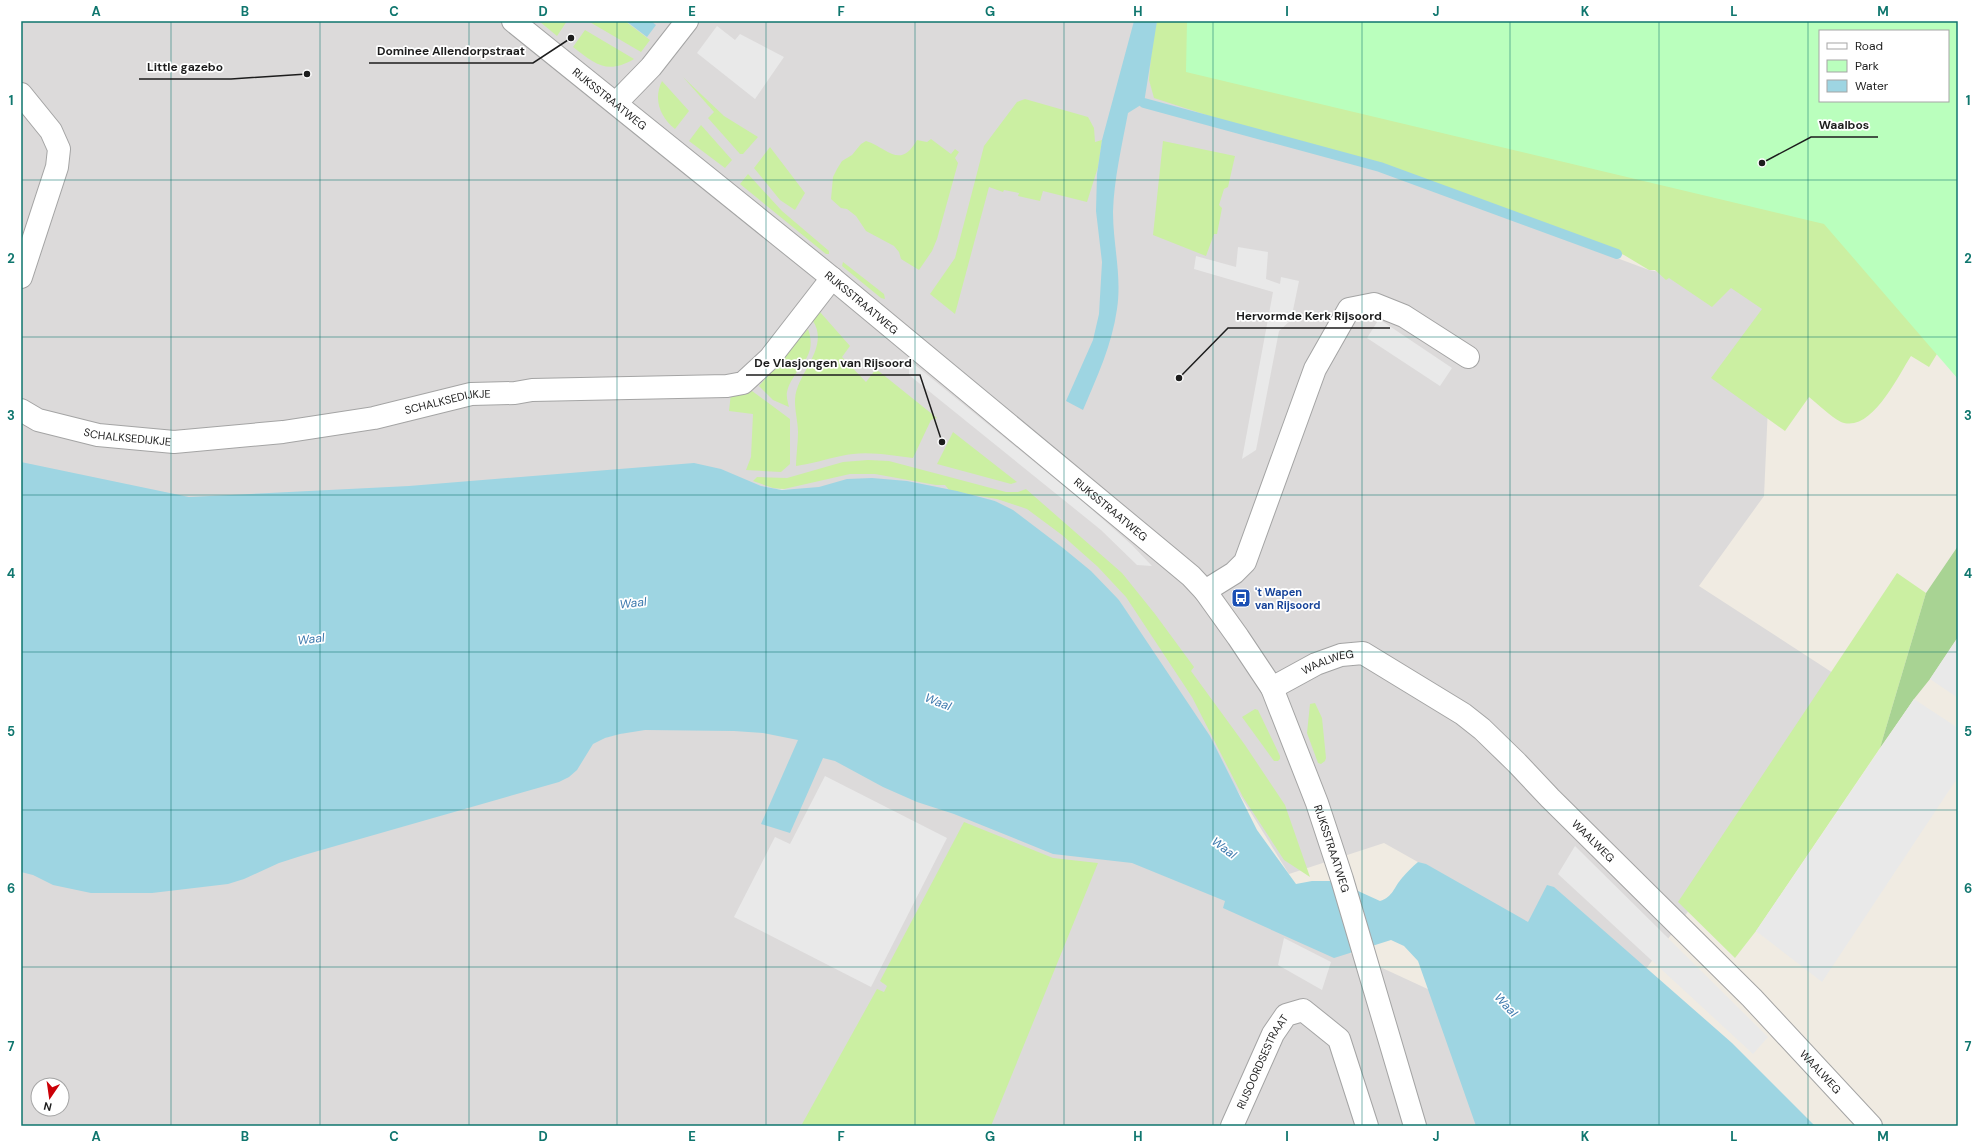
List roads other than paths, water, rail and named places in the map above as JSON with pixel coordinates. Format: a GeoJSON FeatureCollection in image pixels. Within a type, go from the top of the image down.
{"type":"FeatureCollection","features":[{"type":"Feature","properties":{"kind":"street","name":"RIJKSSTRAATWEG"},"geometry":{"type":"LineString","coordinates":[[513,21],[832,278],[1191,576],[1205,591],[1272,688],[1317,804],[1342,879],[1415,1126]]}},
{"type":"Feature","properties":{"kind":"street"},"geometry":{"type":"LineString","coordinates":[[616,103],[651,67],[686,21]]}},
{"type":"Feature","properties":{"kind":"street"},"geometry":{"type":"LineString","coordinates":[[21,94],[51,131],[59,149],[57,167],[21,277]]}},
{"type":"Feature","properties":{"kind":"street","name":"SCHALKSEDIJKJE"},"geometry":{"type":"LineString","coordinates":[[21,410],[38,420],[98,435],[174,442],[283,432],[374,418],[471,394],[515,393],[532,390],[728,386],[743,383],[770,358],[832,278]]}},
{"type":"Feature","properties":{"kind":"street"},"geometry":{"type":"LineString","coordinates":[[1205,591],[1234,573],[1245,562],[1315,369],[1349,309],[1374,304],[1404,316],[1468,357]]}},
{"type":"Feature","properties":{"kind":"street","name":"WAALWEG"},"geometry":{"type":"LineString","coordinates":[[1272,688],[1316,664],[1341,655],[1363,653],[1463,714],[1482,729],[1517,763],[1550,798],[1752,998],[1871,1126]]}},
{"type":"Feature","properties":{"kind":"street","name":"RIJSOORDSESTRAAT"},"geometry":{"type":"LineString","coordinates":[[1232,1126],[1273,1034],[1286,1015],[1303,1010],[1339,1039],[1367,1126]]}},
{"type":"Feature","properties":{"kind":"water"},"geometry":{"type":"Polygon","coordinates":[[[626,21],[651,21],[656,25],[647,37],[626,21]]]}},
{"type":"Feature","properties":{"kind":"water"},"geometry":{"type":"Polygon","coordinates":[[[1134,21],[1157,21],[1144,103],[1128,113],[1117,175],[1113,212],[1118,273],[1118,297],[1115,322],[1103,361],[1083,410],[1066,401],[1093,340],[1099,314],[1102,262],[1096,211],[1097,174],[1102,140],[1134,21]]]}},
{"type":"Feature","properties":{"kind":"water","name":"Waal"},"geometry":{"type":"Polygon","coordinates":[[[21,462],[189,497],[409,486],[694,463],[721,469],[761,486],[782,490],[819,487],[847,479],[872,478],[907,481],[957,491],[995,501],[1013,510],[1063,548],[1091,571],[1119,600],[1210,736],[1257,830],[1296,884],[1312,881],[1336,881],[1380,901],[1391,894],[1402,878],[1418,862],[1426,864],[1528,922],[1547,885],[1554,887],[1732,1043],[1815,1126],[1476,1126],[1418,961],[1404,946],[1391,940],[1334,958],[1223,908],[1225,901],[1132,863],[1053,854],[954,814],[917,802],[883,787],[835,761],[823,758],[790,833],[761,824],[798,740],[763,733],[734,731],[645,730],[605,738],[593,744],[577,770],[569,777],[559,782],[304,855],[279,863],[244,879],[228,884],[152,893],[91,893],[53,885],[33,875],[21,872],[21,462]]]}},
{"type":"Feature","properties":{"kind":"waterway"},"geometry":{"type":"LineString","coordinates":[[1144,103],[1380,167],[1617,254]]}},
{"type":"Feature","properties":{"kind":"place","name":"Dominee Allendorpstraat"},"geometry":{"type":"Point","coordinates":[571,38]}},
{"type":"Feature","properties":{"kind":"place","name":"Little gazebo"},"geometry":{"type":"Point","coordinates":[307,74]}},
{"type":"Feature","properties":{"kind":"place","name":"Waalbos"},"geometry":{"type":"Point","coordinates":[1762,163]}},
{"type":"Feature","properties":{"kind":"place","name":"Hervormde Kerk Rijsoord"},"geometry":{"type":"Point","coordinates":[1179,378]}},
{"type":"Feature","properties":{"kind":"place","name":"De Vlasjongen van Rijsoord"},"geometry":{"type":"Point","coordinates":[942,442]}},
{"type":"Feature","properties":{"kind":"place","name":"'t Wapen van Rijsoord"},"geometry":{"type":"Point","coordinates":[1241,598]}}]}
